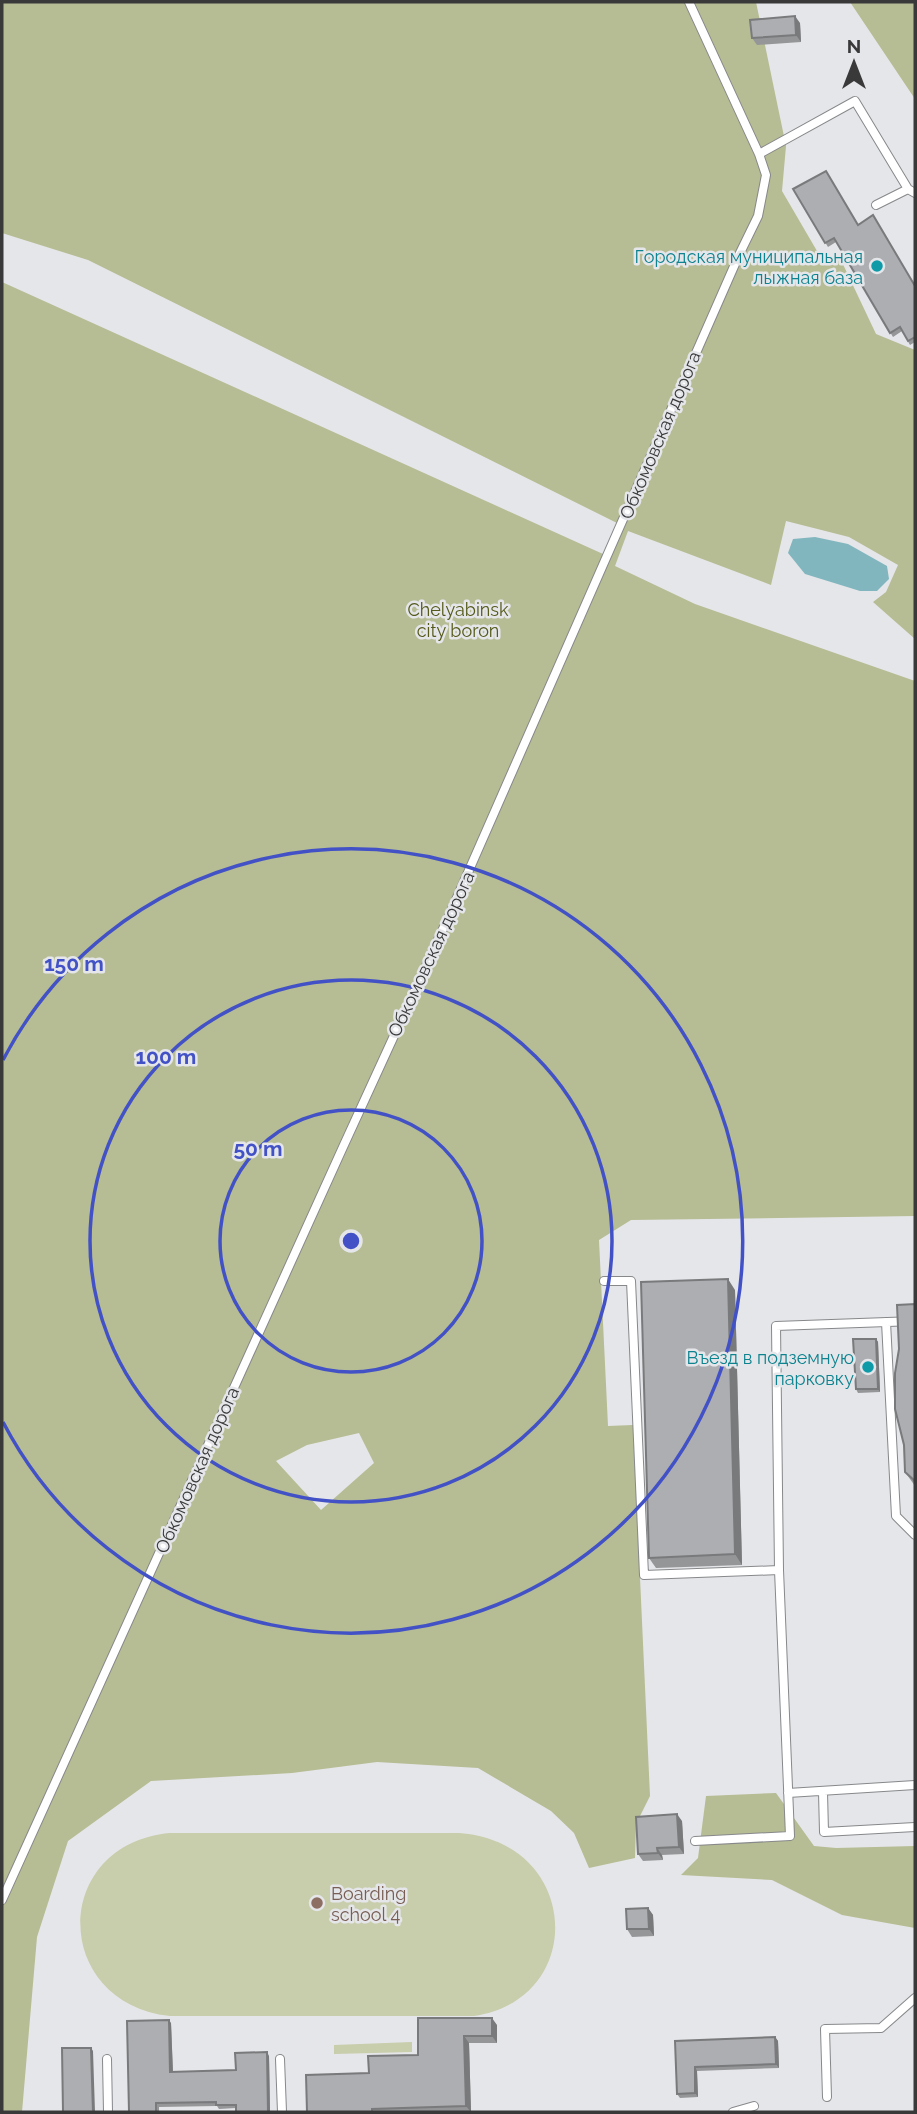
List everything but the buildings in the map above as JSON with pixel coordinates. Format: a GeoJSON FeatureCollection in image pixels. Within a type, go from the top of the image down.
{"type":"FeatureCollection","features":[{"type":"Feature","properties":{"kind":"lane","name":"Обкомовская дорога"},"geometry":{"type":"LineString","coordinates":[[2,1900],[337,1158],[449,918],[758,216],[766,175],[759,154],[689,2]]}},
{"type":"Feature","properties":{"kind":"lane"},"geometry":{"type":"LineString","coordinates":[[759,154],[855,101],[911,191],[876,205]]}},
{"type":"Feature","properties":{"kind":"lane"},"geometry":{"type":"LineString","coordinates":[[604,1281],[631,1281],[643,1576],[779,1570]]}},
{"type":"Feature","properties":{"kind":"lane"},"geometry":{"type":"LineString","coordinates":[[695,1842],[790,1836],[779,1570],[776,1326],[915,1321]]}},
{"type":"Feature","properties":{"kind":"lane"},"geometry":{"type":"LineString","coordinates":[[886,1322],[896,1517],[915,1535]]}},
{"type":"Feature","properties":{"kind":"lane"},"geometry":{"type":"LineString","coordinates":[[788,1794],[915,1786]]}},
{"type":"Feature","properties":{"kind":"lane"},"geometry":{"type":"LineString","coordinates":[[823,1792],[824,1832],[915,1827]]}},
{"type":"Feature","properties":{"kind":"lane"},"geometry":{"type":"LineString","coordinates":[[827,2097],[825,2029],[881,2028],[915,1998]]}},
{"type":"Feature","properties":{"kind":"lane"},"geometry":{"type":"LineString","coordinates":[[107,2059],[108,2112]]}},
{"type":"Feature","properties":{"kind":"lane"},"geometry":{"type":"LineString","coordinates":[[281,2059],[282,2112]]}},
{"type":"Feature","properties":{"kind":"lane"},"geometry":{"type":"LineString","coordinates":[[733,2112],[754,2106]]}},
{"type":"Feature","properties":{"kind":"green space","name":"Chelyabinsk city boron"},"geometry":{"type":"Polygon","coordinates":[[[2,2],[756,2],[786,146],[782,191],[817,251],[840,258],[876,334],[915,350],[915,639],[873,602],[886,592],[898,565],[849,537],[786,521],[771,585],[628,531],[615,566],[695,604],[915,681],[915,1216],[631,1220],[599,1240],[608,1426],[633,1425],[650,1796],[636,1824],[635,1858],[589,1868],[574,1833],[551,1811],[478,1768],[377,1762],[292,1773],[151,1781],[68,1841],[37,1937],[22,2112],[2,2112],[2,282],[603,554],[617,523],[88,260],[2,233],[2,2]],[[359,1433],[307,1445],[276,1461],[321,1510],[374,1463],[359,1433]]]}},
{"type":"Feature","properties":{"kind":"green space"},"geometry":{"type":"Polygon","coordinates":[[[850,2],[915,2],[915,99],[850,2]]]}},
{"type":"Feature","properties":{"kind":"green space"},"geometry":{"type":"Polygon","coordinates":[[[776,1793],[814,1846],[915,1846],[915,1928],[842,1915],[772,1880],[681,1875],[698,1858],[706,1796],[776,1793]]]}},
{"type":"Feature","properties":{"kind":"green space"},"geometry":{"type":"Polygon","coordinates":[[[170,1833],[459,1833],[499,1843],[529,1863],[547,1890],[555,1922],[552,1953],[537,1982],[511,2004],[474,2016],[170,2016],[131,2005],[103,1983],[86,1955],[80,1923],[86,1892],[103,1864],[131,1843],[170,1833]]]}},
{"type":"Feature","properties":{"kind":"green space"},"geometry":{"type":"Polygon","coordinates":[[[412,2042],[412,2052],[334,2054],[334,2045],[412,2042]]]}},
{"type":"Feature","properties":{"kind":"water"},"geometry":{"type":"Polygon","coordinates":[[[815,537],[848,544],[887,566],[889,579],[877,591],[860,591],[805,574],[788,553],[793,539],[815,537]]]}},
{"type":"Feature","properties":{"kind":"place","name":"Городская муниципальная лыжная база"},"geometry":{"type":"Point","coordinates":[877,266]}},
{"type":"Feature","properties":{"kind":"place","name":"Въезд в подземную парковку"},"geometry":{"type":"Point","coordinates":[868,1367]}},
{"type":"Feature","properties":{"kind":"place","name":"Boarding school 4"},"geometry":{"type":"Point","coordinates":[317,1903]}}]}
